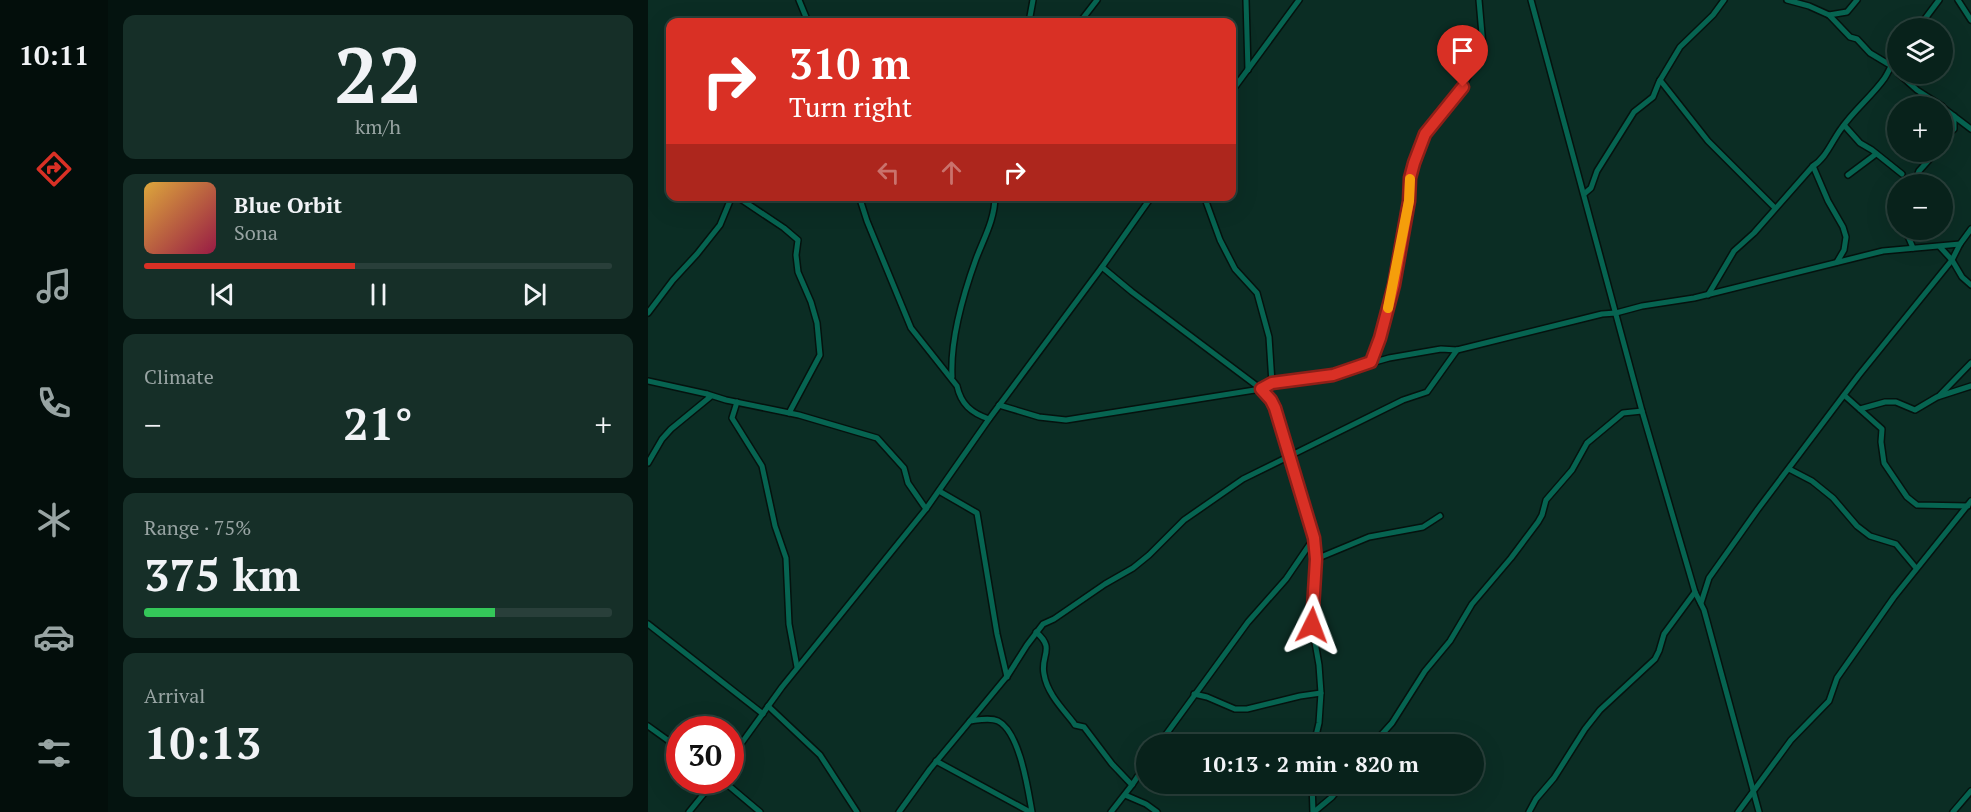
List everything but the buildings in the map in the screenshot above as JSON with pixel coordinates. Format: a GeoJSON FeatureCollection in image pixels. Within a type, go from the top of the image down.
{"type":"FeatureCollection","features":[{"type":"Feature","properties":{"kind":"street"},"geometry":{"type":"LineString","coordinates":[[799,0],[806,18]]}},
{"type":"Feature","properties":{"kind":"street"},"geometry":{"type":"LineString","coordinates":[[1030,18],[1033,0]]}},
{"type":"Feature","properties":{"kind":"street"},"geometry":{"type":"LineString","coordinates":[[1083,18],[1097,0]]}},
{"type":"Feature","properties":{"kind":"street"},"geometry":{"type":"LineString","coordinates":[[1246,0],[1248,70]]}},
{"type":"Feature","properties":{"kind":"street"},"geometry":{"type":"LineString","coordinates":[[1236,86],[1299,0]]}},
{"type":"Feature","properties":{"kind":"street"},"geometry":{"type":"LineString","coordinates":[[1371,362],[1394,285],[1414,163],[1425,134],[1463,87],[1484,46],[1479,0]]}},
{"type":"Feature","properties":{"kind":"street"},"geometry":{"type":"LineString","coordinates":[[1531,0],[1642,411],[1695,592],[1701,603],[1759,812]]}},
{"type":"Feature","properties":{"kind":"street"},"geometry":{"type":"LineString","coordinates":[[1584,194],[1591,188],[1597,171],[1634,111],[1653,97],[1660,80],[1680,47],[1713,15],[1724,0]]}},
{"type":"Feature","properties":{"kind":"street"},"geometry":{"type":"LineString","coordinates":[[1787,0],[1829,15],[1850,37],[1857,39],[1870,53],[1887,63]]}},
{"type":"Feature","properties":{"kind":"street"},"geometry":{"type":"LineString","coordinates":[[1829,15],[1847,12],[1857,0]]}},
{"type":"Feature","properties":{"kind":"street"},"geometry":{"type":"LineString","coordinates":[[1926,18],[1939,0]]}},
{"type":"Feature","properties":{"kind":"street"},"geometry":{"type":"LineString","coordinates":[[1958,0],[1971,20]]}},
{"type":"Feature","properties":{"kind":"street"},"geometry":{"type":"LineString","coordinates":[[1708,295],[1734,251],[1754,233],[1816,164],[1844,125],[1887,73]]}},
{"type":"Feature","properties":{"kind":"street"},"geometry":{"type":"LineString","coordinates":[[1660,80],[1708,141],[1776,208]]}},
{"type":"Feature","properties":{"kind":"street"},"geometry":{"type":"LineString","coordinates":[[1910,84],[1926,96]]}},
{"type":"Feature","properties":{"kind":"street"},"geometry":{"type":"LineString","coordinates":[[1954,116],[1971,129]]}},
{"type":"Feature","properties":{"kind":"street"},"geometry":{"type":"LineString","coordinates":[[1953,130],[1954,116]]}},
{"type":"Feature","properties":{"kind":"street"},"geometry":{"type":"LineString","coordinates":[[1844,125],[1860,143],[1902,174]]}},
{"type":"Feature","properties":{"kind":"street"},"geometry":{"type":"LineString","coordinates":[[1848,175],[1876,154]]}},
{"type":"Feature","properties":{"kind":"street"},"geometry":{"type":"LineString","coordinates":[[1918,174],[1927,162]]}},
{"type":"Feature","properties":{"kind":"street"},"geometry":{"type":"LineString","coordinates":[[1813,166],[1846,237],[1845,250],[1836,263]]}},
{"type":"Feature","properties":{"kind":"street"},"geometry":{"type":"LineString","coordinates":[[648,313],[720,225],[732,201]]}},
{"type":"Feature","properties":{"kind":"street"},"geometry":{"type":"LineString","coordinates":[[742,201],[798,240],[796,255],[798,272],[812,302],[817,323],[820,355],[789,413]]}},
{"type":"Feature","properties":{"kind":"street"},"geometry":{"type":"LineString","coordinates":[[861,201],[910,328],[952,379],[966,406],[976,415],[989,419]]}},
{"type":"Feature","properties":{"kind":"street"},"geometry":{"type":"LineString","coordinates":[[952,379],[953,345],[965,291],[993,216],[994,201]]}},
{"type":"Feature","properties":{"kind":"street"},"geometry":{"type":"LineString","coordinates":[[744,740],[768,706],[926,509],[1148,201]]}},
{"type":"Feature","properties":{"kind":"street"},"geometry":{"type":"LineString","coordinates":[[1206,201],[1220,240],[1235,269],[1252,286],[1260,303],[1270,344],[1272,383]]}},
{"type":"Feature","properties":{"kind":"street"},"geometry":{"type":"LineString","coordinates":[[1701,603],[1709,578],[1758,509],[1844,395],[1952,260],[1970,231]]}},
{"type":"Feature","properties":{"kind":"street"},"geometry":{"type":"LineString","coordinates":[[1910,240],[1913,248]]}},
{"type":"Feature","properties":{"kind":"street"},"geometry":{"type":"LineString","coordinates":[[999,405],[1039,417],[1066,420],[1261,389],[1272,383],[1333,375],[1371,362],[1441,349],[1457,350],[1602,314],[1708,295],[1883,251],[1960,244]]}},
{"type":"Feature","properties":{"kind":"street"},"geometry":{"type":"LineString","coordinates":[[1940,247],[1971,285]]}},
{"type":"Feature","properties":{"kind":"street"},"geometry":{"type":"LineString","coordinates":[[1102,267],[1261,389],[1275,408],[1314,538],[1316,559],[1312,625],[1321,693],[1316,734]]}},
{"type":"Feature","properties":{"kind":"street"},"geometry":{"type":"LineString","coordinates":[[899,812],[936,761],[1007,677],[1043,624],[1133,568],[1184,520],[1243,479],[1403,400],[1427,392],[1457,350]]}},
{"type":"Feature","properties":{"kind":"street"},"geometry":{"type":"LineString","coordinates":[[1937,397],[1971,363]]}},
{"type":"Feature","properties":{"kind":"street"},"geometry":{"type":"LineString","coordinates":[[648,381],[789,413],[877,438],[904,468],[908,483],[926,509]]}},
{"type":"Feature","properties":{"kind":"street"},"geometry":{"type":"LineString","coordinates":[[1860,409],[1885,402],[1896,402],[1915,410],[1937,397],[1971,386]]}},
{"type":"Feature","properties":{"kind":"street"},"geometry":{"type":"LineString","coordinates":[[648,463],[662,439],[709,398],[707,394]]}},
{"type":"Feature","properties":{"kind":"street"},"geometry":{"type":"LineString","coordinates":[[1844,395],[1882,429],[1884,464],[1907,497],[1917,505],[1969,504]]}},
{"type":"Feature","properties":{"kind":"street"},"geometry":{"type":"LineString","coordinates":[[736,402],[732,418],[762,466],[775,526],[786,558],[789,624],[798,668]]}},
{"type":"Feature","properties":{"kind":"street"},"geometry":{"type":"LineString","coordinates":[[1382,734],[1392,723],[1425,671],[1450,641],[1472,604],[1538,522],[1546,500],[1572,470],[1587,443],[1623,413],[1642,411]]}},
{"type":"Feature","properties":{"kind":"street"},"geometry":{"type":"LineString","coordinates":[[1789,469],[1812,481],[1833,498],[1857,526],[1870,536],[1896,544],[1916,568]]}},
{"type":"Feature","properties":{"kind":"street"},"geometry":{"type":"LineString","coordinates":[[939,491],[977,513],[1007,677]]}},
{"type":"Feature","properties":{"kind":"street"},"geometry":{"type":"LineString","coordinates":[[1738,812],[1791,740],[1829,701],[1837,678],[1916,568],[1969,504]]}},
{"type":"Feature","properties":{"kind":"street"},"geometry":{"type":"LineString","coordinates":[[1316,559],[1369,537],[1423,526],[1440,516]]}},
{"type":"Feature","properties":{"kind":"street"},"geometry":{"type":"LineString","coordinates":[[1167,734],[1248,622],[1286,579],[1314,538]]}},
{"type":"Feature","properties":{"kind":"street"},"geometry":{"type":"LineString","coordinates":[[1530,812],[1536,799],[1554,778],[1600,710],[1655,659],[1664,634],[1695,592]]}},
{"type":"Feature","properties":{"kind":"street"},"geometry":{"type":"LineString","coordinates":[[648,624],[763,714]]}},
{"type":"Feature","properties":{"kind":"street"},"geometry":{"type":"LineString","coordinates":[[1036,632],[1045,640],[1047,650],[1043,665],[1049,691],[1075,725],[1084,727],[1112,764],[1132,785]]}},
{"type":"Feature","properties":{"kind":"street"},"geometry":{"type":"LineString","coordinates":[[1194,694],[1235,709],[1247,709],[1321,693]]}},
{"type":"Feature","properties":{"kind":"street"},"geometry":{"type":"LineString","coordinates":[[768,706],[820,755],[857,812]]}},
{"type":"Feature","properties":{"kind":"street"},"geometry":{"type":"LineString","coordinates":[[970,721],[996,720],[1008,731],[1022,760],[1031,812]]}},
{"type":"Feature","properties":{"kind":"street"},"geometry":{"type":"LineString","coordinates":[[648,726],[666,739]]}},
{"type":"Feature","properties":{"kind":"street"},"geometry":{"type":"LineString","coordinates":[[936,761],[1031,812]]}},
{"type":"Feature","properties":{"kind":"street"},"geometry":{"type":"LineString","coordinates":[[1111,812],[1136,779]]}},
{"type":"Feature","properties":{"kind":"street"},"geometry":{"type":"LineString","coordinates":[[1953,812],[1971,791]]}},
{"type":"Feature","properties":{"kind":"street"},"geometry":{"type":"LineString","coordinates":[[689,812],[704,794]]}},
{"type":"Feature","properties":{"kind":"street"},"geometry":{"type":"LineString","coordinates":[[739,794],[760,812]]}},
{"type":"Feature","properties":{"kind":"street"},"geometry":{"type":"LineString","coordinates":[[1313,794],[1314,812]]}},
{"type":"Feature","properties":{"kind":"street"},"geometry":{"type":"LineString","coordinates":[[1314,812],[1334,794]]}},
{"type":"Feature","properties":{"kind":"street"},"geometry":{"type":"LineString","coordinates":[[1125,795],[1146,804],[1156,812]]}},
{"type":"Feature","properties":{"kind":"slow traffic"},"geometry":{"type":"LineString","coordinates":[[1388,308],[1409,201],[1410,179]]}},
{"type":"Feature","properties":{"kind":"route"},"geometry":{"type":"LineString","coordinates":[[1312,625],[1316,559],[1314,538],[1275,408],[1261,389],[1272,383],[1333,375],[1371,362],[1394,285],[1414,163],[1425,134],[1463,87]]}}]}
